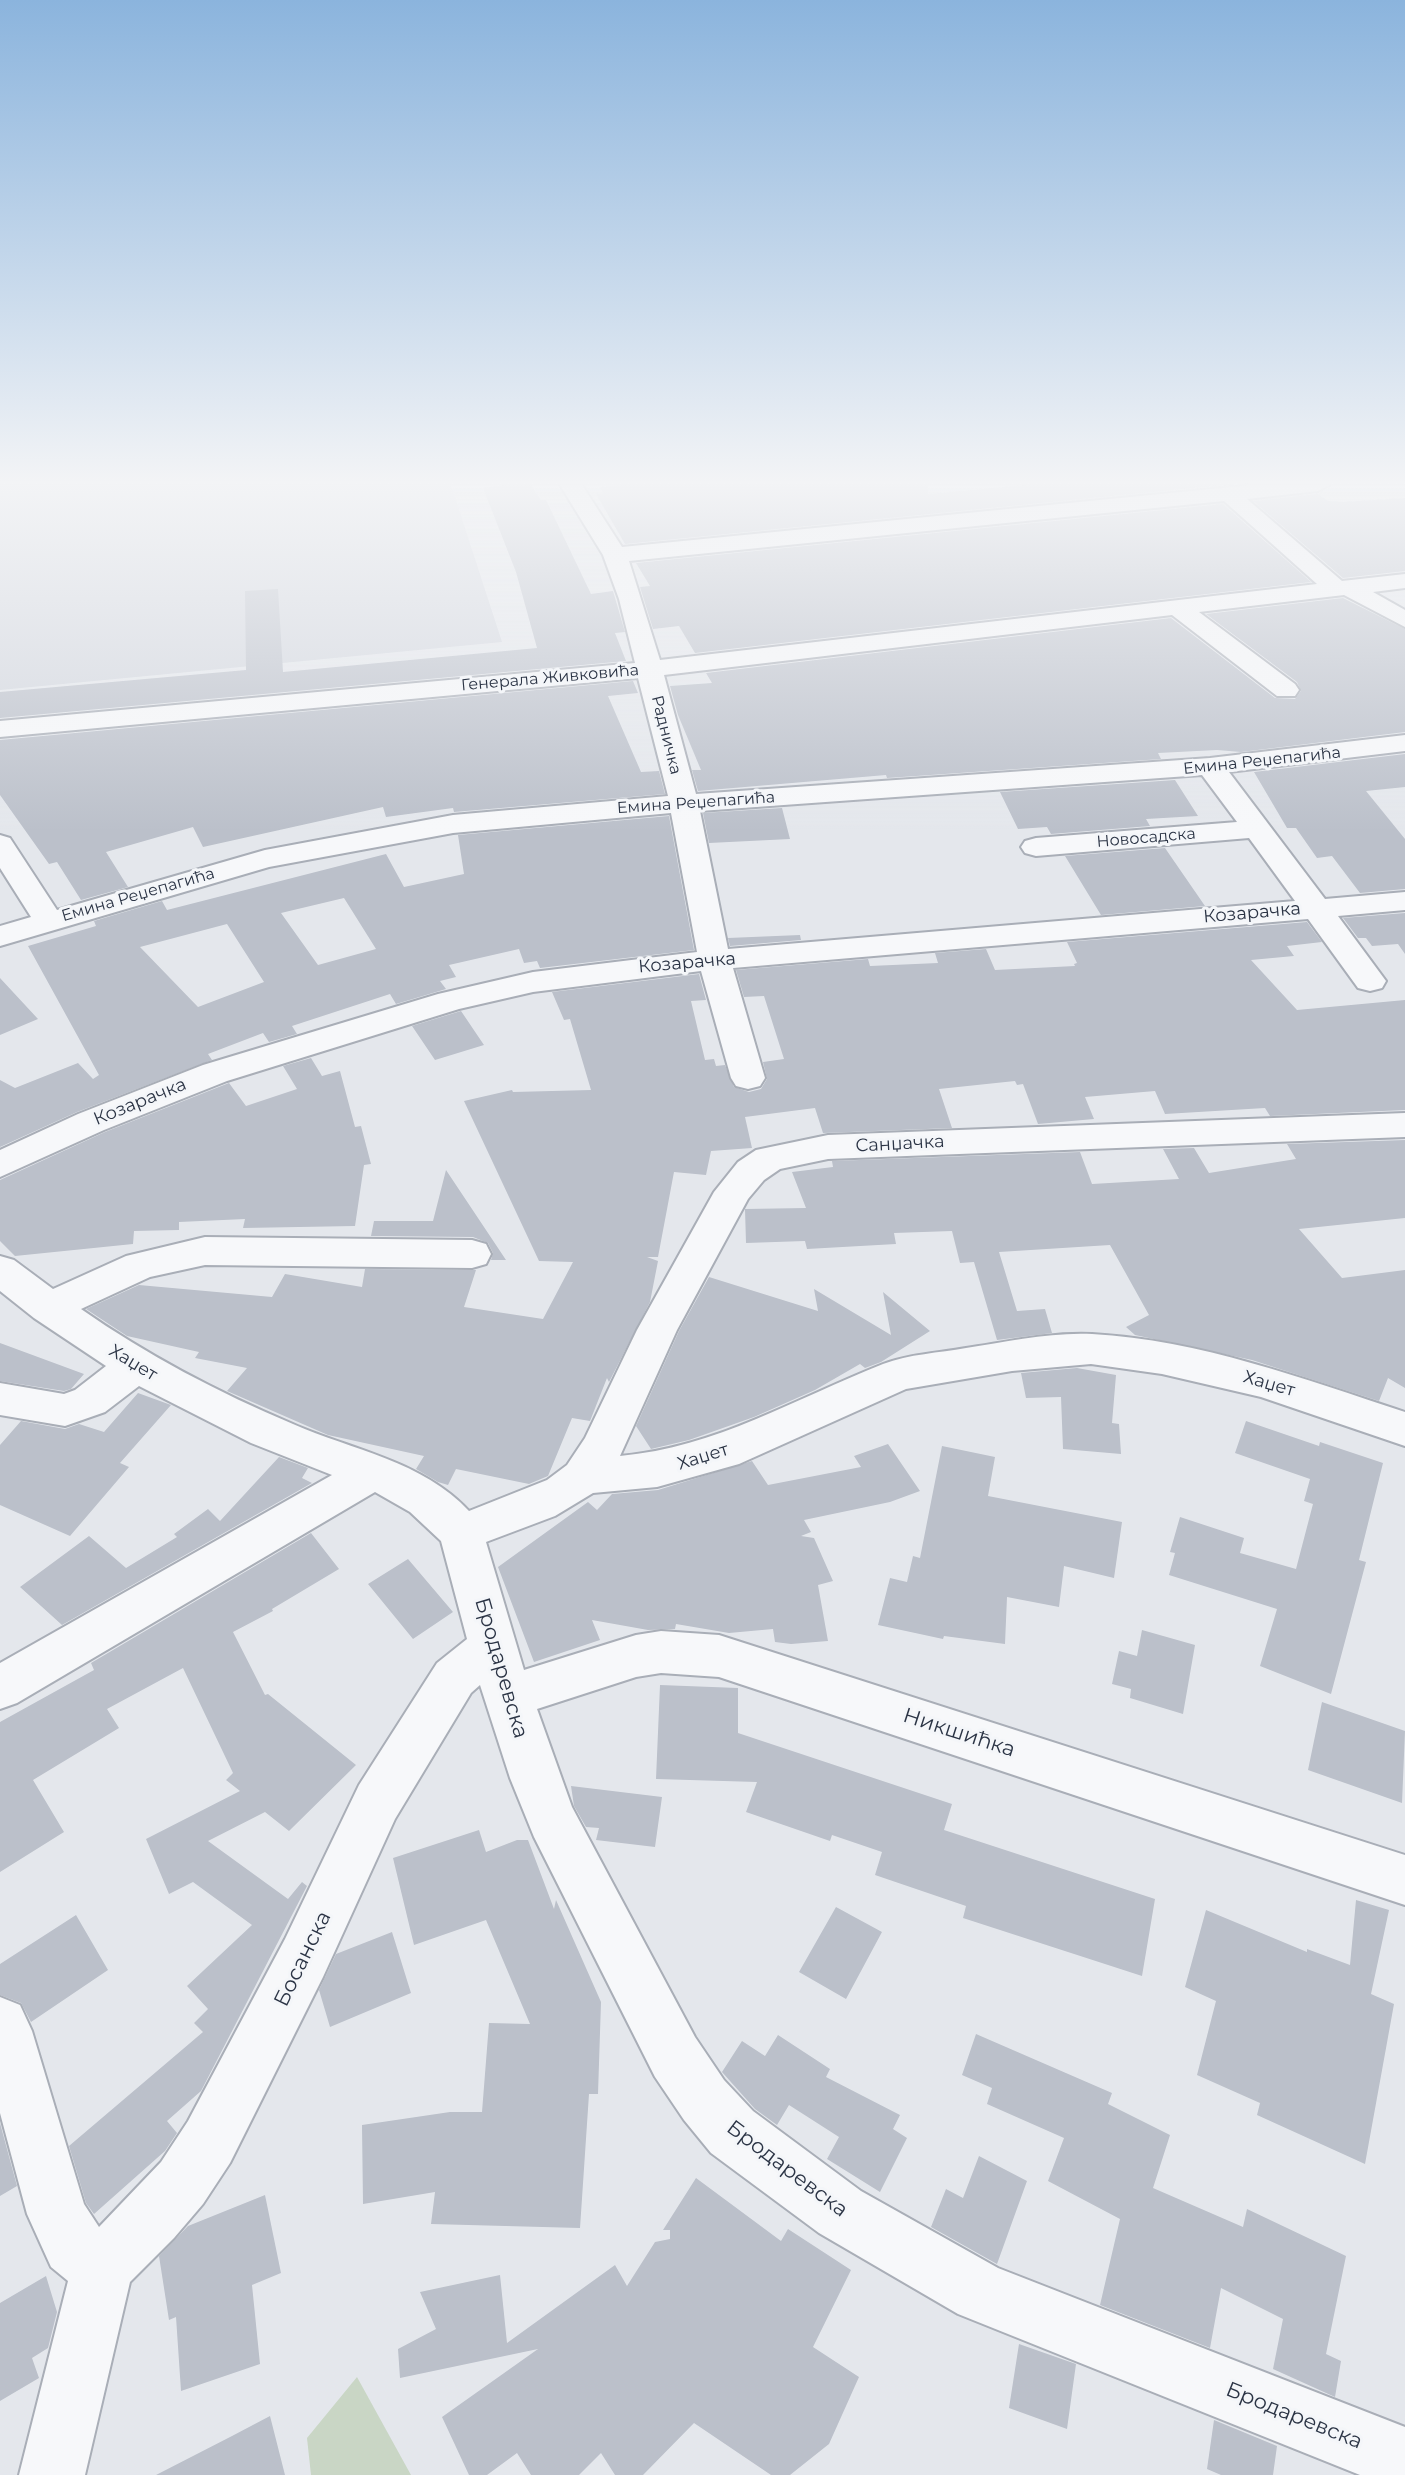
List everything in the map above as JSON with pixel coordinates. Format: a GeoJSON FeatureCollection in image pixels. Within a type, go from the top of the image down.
{"type":"FeatureCollection","features":[{"type":"Feature","properties":{"kind":"street","name":"Радничка"},"geometry":{"type":"LineString","coordinates":[[632,600],[684,804],[714,960],[748,1078]]}},
{"type":"Feature","properties":{"kind":"street","name":"Генерала Живковића"},"geometry":{"type":"LineString","coordinates":[[0,729],[649,669],[1243,600]]}},
{"type":"Feature","properties":{"kind":"street"},"geometry":{"type":"LineString","coordinates":[[1366,600],[1405,620]]}},
{"type":"Feature","properties":{"kind":"street"},"geometry":{"type":"LineString","coordinates":[[1178,608],[1286,690]]}},
{"type":"Feature","properties":{"kind":"street","name":"Емина Реџепагића"},"geometry":{"type":"LineString","coordinates":[[0,936],[265,859],[388,834],[525,816],[1210,766],[1405,743]]}},
{"type":"Feature","properties":{"kind":"street"},"geometry":{"type":"LineString","coordinates":[[1210,766],[1370,981]]}},
{"type":"Feature","properties":{"kind":"street","name":"Новосадска"},"geometry":{"type":"LineString","coordinates":[[1036,847],[1256,828]]}},
{"type":"Feature","properties":{"kind":"street"},"geometry":{"type":"LineString","coordinates":[[0,844],[49,921]]}},
{"type":"Feature","properties":{"kind":"street","name":"Козарачка"},"geometry":{"type":"LineString","coordinates":[[0,1165],[115,1112],[215,1073],[450,1001],[584,974],[714,960],[1405,901]]}},
{"type":"Feature","properties":{"kind":"street","name":"Санџачка"},"geometry":{"type":"LineString","coordinates":[[583,1477],[603,1447],[657,1330],[733,1192],[751,1171],[769,1159],[795,1152],[840,1146],[1266,1128],[1405,1125]]}},
{"type":"Feature","properties":{"kind":"street"},"geometry":{"type":"LineString","coordinates":[[48,1308],[140,1266],[205,1251],[472,1254]]}},
{"type":"Feature","properties":{"kind":"street","name":"Хаџет"},"geometry":{"type":"LineString","coordinates":[[0,1270],[48,1308],[135,1366],[279,1436],[372,1472],[432,1503],[448,1515],[461,1533],[539,1503],[583,1477],[657,1470],[724,1452],[899,1375],[1012,1356],[1091,1349],[1163,1359],[1265,1381],[1405,1429]]}},
{"type":"Feature","properties":{"kind":"street"},"geometry":{"type":"LineString","coordinates":[[0,1399],[65,1410],[90,1401],[135,1366]]}},
{"type":"Feature","properties":{"kind":"street"},"geometry":{"type":"LineString","coordinates":[[0,1688],[372,1472]]}},
{"type":"Feature","properties":{"kind":"street","name":"Бродаревска"},"geometry":{"type":"LineString","coordinates":[[461,1533],[500,1672],[534,1778],[552,1820],[675,2057],[704,2100],[732,2132],[840,2212],[902,2250],[980,2292],[1405,2460]]}},
{"type":"Feature","properties":{"kind":"street","name":"Никшићка"},"geometry":{"type":"LineString","coordinates":[[500,1672],[661,1651],[719,1656],[1405,1880]]}},
{"type":"Feature","properties":{"kind":"street","name":"Босанска"},"geometry":{"type":"LineString","coordinates":[[103,2265],[160,2209],[182,2183],[209,2141],[257,2053],[384,1790],[454,1678],[500,1672]]}},
{"type":"Feature","properties":{"kind":"street"},"geometry":{"type":"LineString","coordinates":[[0,2025],[12,2051],[57,2214],[73,2245],[88,2258],[103,2265],[52,2475]]}},
{"type":"Feature","properties":{"kind":"shaded area"},"geometry":{"type":"Polygon","coordinates":[[[0,600],[489,600],[502,642],[0,690],[0,600]]]}},
{"type":"Feature","properties":{"kind":"green space"},"geometry":{"type":"Polygon","coordinates":[[[357,2377],[411,2475],[311,2475],[307,2438],[357,2377]]]}},
{"type":"Feature","properties":{"kind":"building"},"geometry":{"type":"Polygon","coordinates":[[[245,600],[279,600],[283,672],[537,648],[524,600],[616,600],[625,632],[615,633],[626,661],[0,718],[0,692],[246,670],[245,600]]]}},
{"type":"Feature","properties":{"kind":"building"},"geometry":{"type":"Polygon","coordinates":[[[644,600],[1150,600],[695,653],[679,626],[653,629],[644,600]]]}},
{"type":"Feature","properties":{"kind":"building"},"geometry":{"type":"Polygon","coordinates":[[[1322,600],[1348,600],[1405,629],[1405,732],[1241,752],[1217,750],[1158,753],[1161,759],[887,778],[886,775],[698,791],[692,770],[701,770],[678,715],[670,686],[712,683],[706,673],[1171,618],[1275,698],[1295,699],[1301,691],[1297,682],[1206,614],[1322,600]]]}},
{"type":"Feature","properties":{"kind":"building"},"geometry":{"type":"Polygon","coordinates":[[[633,681],[638,693],[608,696],[641,772],[659,771],[665,794],[454,812],[453,808],[386,817],[383,807],[203,847],[193,827],[106,852],[128,887],[81,900],[57,862],[49,864],[0,795],[0,740],[633,681]]]}},
{"type":"Feature","properties":{"kind":"building"},"geometry":{"type":"Polygon","coordinates":[[[1405,754],[1405,787],[1366,791],[1405,839],[1405,889],[1360,893],[1332,856],[1317,858],[1296,828],[1287,828],[1254,772],[1405,754]]]}},
{"type":"Feature","properties":{"kind":"building"},"geometry":{"type":"Polygon","coordinates":[[[1175,780],[1198,816],[1146,819],[1150,826],[1051,834],[1047,827],[1018,829],[1000,792],[1175,780]]]}},
{"type":"Feature","properties":{"kind":"building"},"geometry":{"type":"Polygon","coordinates":[[[782,808],[790,839],[709,843],[703,813],[782,808]]]}},
{"type":"Feature","properties":{"kind":"building"},"geometry":{"type":"Polygon","coordinates":[[[669,816],[694,950],[540,968],[537,961],[524,963],[519,949],[449,965],[456,977],[440,981],[446,989],[396,1004],[390,994],[292,1026],[297,1034],[269,1042],[263,1033],[208,1054],[212,1060],[77,1112],[0,1147],[0,1080],[15,1088],[78,1063],[93,1079],[99,1075],[28,946],[96,926],[94,921],[162,901],[167,910],[386,854],[404,887],[464,874],[458,835],[669,816]],[[344,898],[281,913],[318,965],[376,949],[344,898]],[[227,924],[140,947],[198,1007],[264,982],[227,924]]]}},
{"type":"Feature","properties":{"kind":"building"},"geometry":{"type":"Polygon","coordinates":[[[1165,848],[1205,906],[1101,915],[1065,856],[1165,848]]]}},
{"type":"Feature","properties":{"kind":"building"},"geometry":{"type":"Polygon","coordinates":[[[1405,913],[1405,954],[1398,944],[1372,946],[1366,938],[1358,938],[1343,918],[1405,913]]]}},
{"type":"Feature","properties":{"kind":"building"},"geometry":{"type":"Polygon","coordinates":[[[1307,922],[1322,942],[1287,946],[1294,956],[1251,960],[1297,1010],[1405,1000],[1405,1110],[1270,1116],[1265,1108],[1165,1114],[1155,1091],[1085,1097],[1094,1119],[1038,1124],[1023,1084],[1017,1085],[1015,1081],[939,1089],[952,1128],[823,1133],[815,1108],[745,1117],[752,1148],[711,1151],[706,1175],[674,1172],[658,1257],[647,1257],[658,1261],[650,1302],[609,1382],[607,1378],[590,1421],[572,1418],[548,1476],[529,1484],[456,1469],[448,1485],[438,1482],[416,1469],[424,1456],[328,1435],[227,1391],[247,1368],[195,1358],[199,1352],[127,1336],[86,1309],[139,1285],[272,1297],[285,1274],[362,1287],[365,1269],[476,1270],[464,1307],[543,1319],[573,1262],[539,1261],[464,1101],[512,1090],[591,1090],[570,1019],[564,1020],[552,992],[699,974],[706,1000],[691,1001],[705,1060],[714,1059],[716,1066],[725,1065],[734,1087],[749,1092],[761,1089],[767,1079],[763,1062],[784,1059],[764,996],[744,997],[736,970],[868,959],[870,966],[938,963],[935,953],[986,949],[995,970],[1075,966],[1077,963],[1067,942],[1307,922]]]}},
{"type":"Feature","properties":{"kind":"building"},"geometry":{"type":"Polygon","coordinates":[[[800,935],[801,940],[730,946],[728,938],[800,935]]]}},
{"type":"Feature","properties":{"kind":"building"},"geometry":{"type":"Polygon","coordinates":[[[0,978],[38,1019],[0,1035],[0,978]]]}},
{"type":"Feature","properties":{"kind":"building"},"geometry":{"type":"Polygon","coordinates":[[[461,1011],[484,1045],[435,1060],[412,1026],[461,1011]]]}},
{"type":"Feature","properties":{"kind":"building"},"geometry":{"type":"Polygon","coordinates":[[[311,1058],[322,1076],[340,1071],[355,1127],[361,1126],[371,1164],[364,1165],[355,1226],[243,1228],[245,1219],[179,1222],[179,1230],[134,1231],[133,1244],[15,1256],[0,1241],[0,1180],[105,1132],[229,1083],[246,1106],[297,1089],[283,1066],[311,1058]]]}},
{"type":"Feature","properties":{"kind":"building"},"geometry":{"type":"Polygon","coordinates":[[[1405,1140],[1405,1218],[1299,1229],[1342,1278],[1405,1270],[1405,1388],[1388,1378],[1379,1401],[1252,1360],[1135,1335],[1126,1327],[1149,1315],[1110,1245],[999,1252],[1017,1311],[1045,1309],[1052,1333],[997,1340],[974,1262],[960,1263],[952,1231],[894,1233],[896,1244],[807,1249],[805,1241],[746,1243],[745,1209],[806,1208],[792,1172],[833,1167],[832,1161],[1080,1152],[1092,1184],[1179,1179],[1163,1149],[1194,1148],[1209,1173],[1296,1159],[1287,1144],[1405,1140]]]}},
{"type":"Feature","properties":{"kind":"building"},"geometry":{"type":"Polygon","coordinates":[[[446,1170],[506,1260],[491,1260],[493,1253],[488,1243],[473,1237],[371,1236],[374,1221],[433,1221],[446,1170]]]}},
{"type":"Feature","properties":{"kind":"building"},"geometry":{"type":"Polygon","coordinates":[[[709,1277],[818,1311],[814,1289],[891,1335],[883,1292],[930,1331],[881,1362],[865,1368],[860,1364],[815,1390],[754,1417],[689,1440],[651,1449],[636,1426],[679,1331],[709,1277]]]}},
{"type":"Feature","properties":{"kind":"building"},"geometry":{"type":"Polygon","coordinates":[[[0,1343],[84,1374],[71,1389],[64,1391],[0,1381],[0,1343]]]}},
{"type":"Feature","properties":{"kind":"building"},"geometry":{"type":"Polygon","coordinates":[[[1077,1368],[1116,1375],[1112,1423],[1119,1424],[1121,1454],[1063,1449],[1061,1397],[1026,1398],[1021,1373],[1077,1368]]]}},
{"type":"Feature","properties":{"kind":"building"},"geometry":{"type":"Polygon","coordinates":[[[138,1393],[171,1405],[120,1463],[129,1467],[70,1536],[0,1505],[0,1445],[21,1421],[65,1429],[79,1424],[104,1432],[138,1393]]]}},
{"type":"Feature","properties":{"kind":"building"},"geometry":{"type":"Polygon","coordinates":[[[1246,1421],[1319,1446],[1320,1442],[1383,1463],[1359,1560],[1366,1562],[1331,1694],[1260,1666],[1277,1609],[1169,1575],[1175,1553],[1170,1552],[1180,1517],[1244,1538],[1240,1553],[1296,1569],[1313,1504],[1304,1501],[1310,1479],[1235,1453],[1246,1421]]]}},
{"type":"Feature","properties":{"kind":"building"},"geometry":{"type":"Polygon","coordinates":[[[888,1444],[920,1491],[890,1502],[804,1520],[811,1532],[801,1536],[814,1538],[833,1581],[818,1585],[828,1641],[791,1644],[775,1642],[773,1629],[729,1633],[676,1624],[675,1629],[648,1630],[592,1620],[600,1640],[534,1662],[498,1567],[588,1502],[597,1510],[612,1494],[658,1490],[752,1461],[768,1485],[861,1467],[854,1456],[888,1444]]]}},
{"type":"Feature","properties":{"kind":"building"},"geometry":{"type":"Polygon","coordinates":[[[942,1446],[995,1457],[988,1496],[1122,1522],[1114,1578],[1064,1566],[1059,1607],[1007,1597],[1005,1644],[944,1636],[943,1639],[878,1625],[890,1578],[907,1582],[913,1556],[920,1558],[942,1446]]]}},
{"type":"Feature","properties":{"kind":"building"},"geometry":{"type":"Polygon","coordinates":[[[279,1457],[308,1468],[302,1478],[312,1483],[62,1625],[20,1587],[89,1536],[126,1568],[177,1537],[174,1534],[208,1509],[220,1521],[279,1457]]]}},
{"type":"Feature","properties":{"kind":"building"},"geometry":{"type":"Polygon","coordinates":[[[311,1533],[339,1569],[272,1609],[273,1611],[233,1632],[265,1695],[268,1694],[356,1765],[289,1831],[265,1812],[208,1841],[288,1899],[302,1882],[307,1886],[201,2091],[167,2121],[177,2133],[165,2151],[94,2214],[86,2203],[69,2146],[203,2032],[194,2023],[208,2009],[187,1986],[252,1925],[193,1882],[169,1894],[146,1839],[240,1791],[226,1780],[233,1773],[183,1668],[107,1709],[119,1728],[33,1780],[64,1832],[0,1872],[0,1722],[94,1670],[91,1663],[311,1533]]]}},
{"type":"Feature","properties":{"kind":"building"},"geometry":{"type":"Polygon","coordinates":[[[408,1559],[453,1612],[413,1639],[368,1584],[408,1559]]]}},
{"type":"Feature","properties":{"kind":"building"},"geometry":{"type":"Polygon","coordinates":[[[1142,1630],[1195,1645],[1183,1714],[1130,1698],[1131,1689],[1112,1684],[1119,1651],[1137,1656],[1142,1630]]]}},
{"type":"Feature","properties":{"kind":"building"},"geometry":{"type":"Polygon","coordinates":[[[660,1685],[738,1688],[738,1733],[952,1804],[944,1830],[1155,1899],[1142,1976],[963,1918],[966,1906],[875,1875],[882,1852],[832,1835],[830,1841],[746,1812],[757,1782],[656,1779],[660,1685]]]}},
{"type":"Feature","properties":{"kind":"building"},"geometry":{"type":"Polygon","coordinates":[[[1322,1702],[1405,1731],[1402,1803],[1308,1770],[1322,1702]]]}},
{"type":"Feature","properties":{"kind":"building"},"geometry":{"type":"Polygon","coordinates":[[[571,1786],[662,1797],[655,1847],[596,1840],[599,1828],[586,1827],[574,1806],[571,1786]]]}},
{"type":"Feature","properties":{"kind":"building"},"geometry":{"type":"Polygon","coordinates":[[[479,1830],[486,1852],[517,1840],[528,1840],[554,1909],[556,1900],[601,2002],[598,2094],[589,2094],[580,2228],[431,2224],[435,2192],[363,2204],[362,2125],[450,2112],[482,2112],[489,2023],[530,2024],[486,1920],[414,1945],[393,1858],[479,1830]]]}},
{"type":"Feature","properties":{"kind":"building"},"geometry":{"type":"Polygon","coordinates":[[[1356,1900],[1389,1910],[1371,1994],[1394,2004],[1365,2164],[1257,2115],[1260,2103],[1197,2075],[1216,2001],[1185,1987],[1206,1910],[1307,1952],[1307,1949],[1350,1965],[1356,1900]]]}},
{"type":"Feature","properties":{"kind":"building"},"geometry":{"type":"Polygon","coordinates":[[[836,1907],[882,1932],[846,1999],[799,1972],[836,1907]]]}},
{"type":"Feature","properties":{"kind":"building"},"geometry":{"type":"Polygon","coordinates":[[[76,1915],[108,1970],[31,2022],[21,2003],[0,1995],[0,1964],[76,1915]]]}},
{"type":"Feature","properties":{"kind":"building"},"geometry":{"type":"Polygon","coordinates":[[[392,1932],[411,1993],[330,2027],[319,1990],[336,1954],[392,1932]]]}},
{"type":"Feature","properties":{"kind":"building"},"geometry":{"type":"Polygon","coordinates":[[[976,2034],[1112,2093],[1108,2104],[1170,2135],[1153,2188],[1243,2227],[1247,2209],[1346,2256],[1326,2354],[1341,2361],[1335,2397],[1273,2369],[1283,2319],[1221,2288],[1210,2348],[1100,2305],[1120,2219],[1048,2181],[1064,2138],[987,2104],[992,2088],[962,2075],[976,2034]]]}},
{"type":"Feature","properties":{"kind":"building"},"geometry":{"type":"Polygon","coordinates":[[[778,2035],[830,2069],[826,2077],[900,2115],[893,2129],[907,2138],[880,2192],[827,2159],[839,2137],[789,2105],[777,2125],[755,2109],[722,2072],[742,2041],[765,2056],[778,2035]]]}},
{"type":"Feature","properties":{"kind":"building"},"geometry":{"type":"Polygon","coordinates":[[[0,2123],[17,2186],[0,2196],[0,2123]]]}},
{"type":"Feature","properties":{"kind":"building"},"geometry":{"type":"Polygon","coordinates":[[[979,2156],[1027,2181],[997,2264],[931,2227],[946,2189],[963,2198],[979,2156]]]}},
{"type":"Feature","properties":{"kind":"building"},"geometry":{"type":"Polygon","coordinates":[[[696,2178],[781,2241],[788,2229],[851,2270],[813,2347],[859,2377],[829,2444],[790,2475],[771,2475],[694,2423],[643,2475],[615,2475],[601,2453],[579,2475],[531,2475],[517,2453],[487,2475],[469,2475],[442,2417],[538,2349],[400,2378],[398,2349],[436,2329],[420,2292],[500,2275],[507,2343],[615,2265],[627,2286],[655,2242],[670,2239],[670,2230],[663,2230],[696,2178]]]}},
{"type":"Feature","properties":{"kind":"building"},"geometry":{"type":"Polygon","coordinates":[[[265,2195],[281,2273],[252,2285],[260,2364],[181,2391],[176,2317],[169,2320],[159,2256],[188,2226],[265,2195]]]}},
{"type":"Feature","properties":{"kind":"building"},"geometry":{"type":"Polygon","coordinates":[[[46,2276],[57,2312],[48,2348],[32,2358],[39,2378],[0,2401],[0,2303],[46,2276]]]}},
{"type":"Feature","properties":{"kind":"building"},"geometry":{"type":"Polygon","coordinates":[[[1019,2344],[1076,2364],[1067,2429],[1009,2408],[1019,2344]]]}},
{"type":"Feature","properties":{"kind":"building"},"geometry":{"type":"Polygon","coordinates":[[[270,2416],[285,2475],[156,2475],[232,2436],[270,2416]]]}},
{"type":"Feature","properties":{"kind":"building"},"geometry":{"type":"Polygon","coordinates":[[[1214,2420],[1277,2446],[1273,2475],[1221,2475],[1207,2469],[1214,2420]]]}}]}
